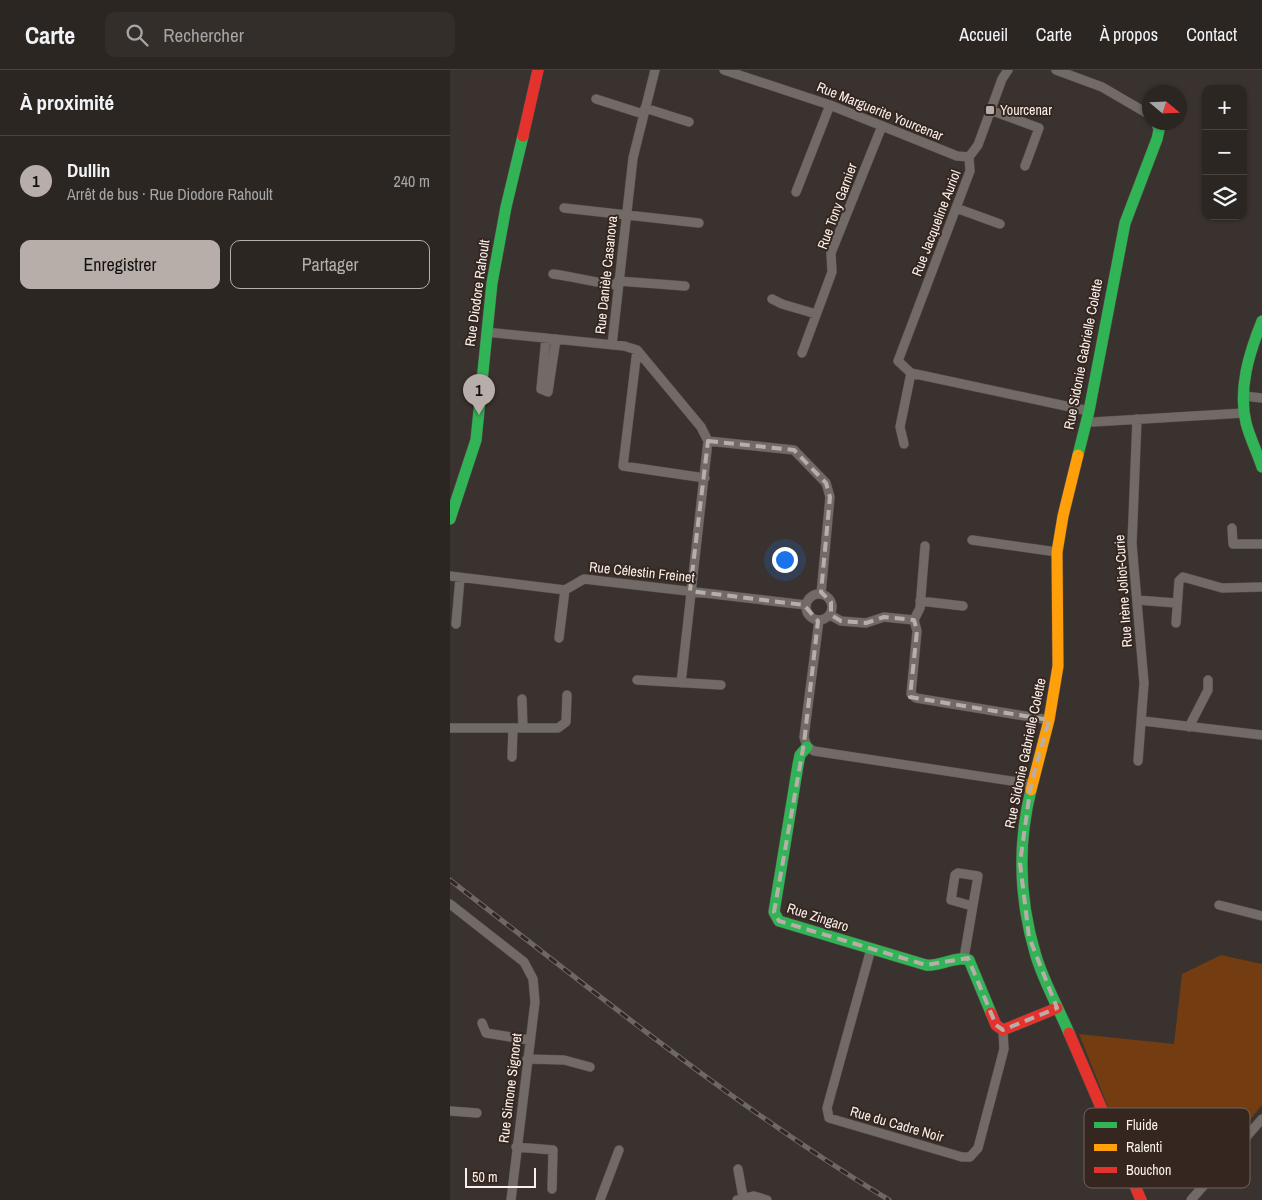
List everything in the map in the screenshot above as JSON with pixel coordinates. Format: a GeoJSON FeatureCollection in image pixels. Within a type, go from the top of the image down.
{"type":"FeatureCollection","features":[{"type":"Feature","properties":{"kind":"street","name":"Rue Diodore Rahoult"},"geometry":{"type":"LineString","coordinates":[[450,520],[476,440],[486,332],[506,207],[538,70]]}},
{"type":"Feature","properties":{"kind":"street","name":"Rue Danièle Casanova"},"geometry":{"type":"LineString","coordinates":[[637,350],[612,345],[633,158],[655,70]]}},
{"type":"Feature","properties":{"kind":"street","name":"Rue Marguerite Yourcenar"},"geometry":{"type":"LineString","coordinates":[[724,70],[830,105],[957,156],[969,157]]}},
{"type":"Feature","properties":{"kind":"street","name":"Rue Jacqueline Auriol"},"geometry":{"type":"LineString","coordinates":[[911,373],[898,361],[970,171],[969,157],[978,144],[1002,79],[1008,70]]}},
{"type":"Feature","properties":{"kind":"street"},"geometry":{"type":"LineString","coordinates":[[1056,70],[1102,87],[1142,110]]}},
{"type":"Feature","properties":{"kind":"street"},"geometry":{"type":"LineString","coordinates":[[596,99],[689,122]]}},
{"type":"Feature","properties":{"kind":"street"},"geometry":{"type":"LineString","coordinates":[[796,192],[830,105]]}},
{"type":"Feature","properties":{"kind":"street"},"geometry":{"type":"LineString","coordinates":[[990,110],[1039,128],[1025,166]]}},
{"type":"Feature","properties":{"kind":"street","name":"Rue Tony Garnier"},"geometry":{"type":"LineString","coordinates":[[802,354],[832,272],[832,253],[882,126]]}},
{"type":"Feature","properties":{"kind":"street","name":"Rue Sidonie Gabrielle Colette"},"geometry":{"type":"LineString","coordinates":[[1101,1108],[1057,1008],[1029,937],[1020,863],[1023,830],[1031,784],[1048,720],[1058,666],[1057,552],[1063,516],[1088,416],[1125,223],[1159,130]]}},
{"type":"Feature","properties":{"kind":"street"},"geometry":{"type":"LineString","coordinates":[[564,208],[699,223]]}},
{"type":"Feature","properties":{"kind":"street"},"geometry":{"type":"LineString","coordinates":[[956,208],[1000,224]]}},
{"type":"Feature","properties":{"kind":"street"},"geometry":{"type":"LineString","coordinates":[[553,274],[586,278],[592,283],[685,286]]}},
{"type":"Feature","properties":{"kind":"street"},"geometry":{"type":"LineString","coordinates":[[772,299],[816,314]]}},
{"type":"Feature","properties":{"kind":"street"},"geometry":{"type":"LineString","coordinates":[[1262,321],[1249,359],[1244,396],[1244,413],[1262,466]]}},
{"type":"Feature","properties":{"kind":"street"},"geometry":{"type":"LineString","coordinates":[[486,332],[612,345]]}},
{"type":"Feature","properties":{"kind":"street"},"geometry":{"type":"LineString","coordinates":[[546,338],[541,389],[548,392],[556,339]]}},
{"type":"Feature","properties":{"kind":"street"},"geometry":{"type":"LineString","coordinates":[[637,350],[701,426],[708,441],[681,683]]}},
{"type":"Feature","properties":{"kind":"street"},"geometry":{"type":"LineString","coordinates":[[637,350],[622,466],[705,478]]}},
{"type":"Feature","properties":{"kind":"street"},"geometry":{"type":"LineString","coordinates":[[904,444],[900,427],[911,373],[1088,416],[1137,419],[1244,413]]}},
{"type":"Feature","properties":{"kind":"street"},"geometry":{"type":"LineString","coordinates":[[1244,396],[1262,398]]}},
{"type":"Feature","properties":{"kind":"street","name":"Rue Irène Joliot-Curie"},"geometry":{"type":"LineString","coordinates":[[1137,419],[1132,544],[1144,683],[1143,721],[1138,761]]}},
{"type":"Feature","properties":{"kind":"street"},"geometry":{"type":"LineString","coordinates":[[708,441],[794,450],[826,484],[830,496],[821,594]]}},
{"type":"Feature","properties":{"kind":"street"},"geometry":{"type":"LineString","coordinates":[[1232,528],[1233,544],[1262,544]]}},
{"type":"Feature","properties":{"kind":"street"},"geometry":{"type":"LineString","coordinates":[[972,540],[1057,552]]}},
{"type":"Feature","properties":{"kind":"street"},"geometry":{"type":"LineString","coordinates":[[925,546],[920,601],[914,620],[917,631],[911,694],[916,698],[1048,720]]}},
{"type":"Feature","properties":{"kind":"street"},"geometry":{"type":"LineString","coordinates":[[450,576],[565,590],[559,638]]}},
{"type":"Feature","properties":{"kind":"street"},"geometry":{"type":"LineString","coordinates":[[1176,623],[1179,581],[1183,577],[1222,588],[1262,587]]}},
{"type":"Feature","properties":{"kind":"street"},"geometry":{"type":"LineString","coordinates":[[456,624],[460,578]]}},
{"type":"Feature","properties":{"kind":"street","name":"Rue Célestin Freinet"},"geometry":{"type":"LineString","coordinates":[[565,590],[584,579],[806,606]]}},
{"type":"Feature","properties":{"kind":"street"},"geometry":{"type":"LineString","coordinates":[[819,620],[808,614],[806,606],[811,596],[821,594],[831,602],[830,614]]}},
{"type":"Feature","properties":{"kind":"street"},"geometry":{"type":"LineString","coordinates":[[1137,600],[1176,603]]}},
{"type":"Feature","properties":{"kind":"street"},"geometry":{"type":"LineString","coordinates":[[920,601],[963,606]]}},
{"type":"Feature","properties":{"kind":"street"},"geometry":{"type":"LineString","coordinates":[[819,620],[830,614]]}},
{"type":"Feature","properties":{"kind":"street"},"geometry":{"type":"LineString","coordinates":[[830,614],[841,621],[866,623],[884,617],[914,620]]}},
{"type":"Feature","properties":{"kind":"street"},"geometry":{"type":"LineString","coordinates":[[819,620],[804,737],[806,747],[814,751],[1031,784]]}},
{"type":"Feature","properties":{"kind":"street"},"geometry":{"type":"LineString","coordinates":[[637,680],[721,685]]}},
{"type":"Feature","properties":{"kind":"street"},"geometry":{"type":"LineString","coordinates":[[1189,727],[1208,690],[1208,680]]}},
{"type":"Feature","properties":{"kind":"street"},"geometry":{"type":"LineString","coordinates":[[450,728],[558,728],[564,726],[567,694]]}},
{"type":"Feature","properties":{"kind":"street"},"geometry":{"type":"LineString","coordinates":[[522,699],[523,728]]}},
{"type":"Feature","properties":{"kind":"street"},"geometry":{"type":"LineString","coordinates":[[1143,721],[1262,735]]}},
{"type":"Feature","properties":{"kind":"street"},"geometry":{"type":"LineString","coordinates":[[512,757],[513,728]]}},
{"type":"Feature","properties":{"kind":"street","name":"Rue Zingaro"},"geometry":{"type":"LineString","coordinates":[[806,747],[800,755],[798,765],[774,912],[775,917],[785,924],[933,966],[964,958]]}},
{"type":"Feature","properties":{"kind":"street","name":"Rue Simone Signoret"},"geometry":{"type":"LineString","coordinates":[[450,904],[524,962],[533,980],[535,1002],[511,1200]]}},
{"type":"Feature","properties":{"kind":"street"},"geometry":{"type":"LineString","coordinates":[[1219,905],[1262,916]]}},
{"type":"Feature","properties":{"kind":"street"},"geometry":{"type":"LineString","coordinates":[[972,906],[964,958],[968,960],[996,1025],[1003,1030],[1057,1008]]}},
{"type":"Feature","properties":{"kind":"street","name":"Rue du Cadre Noir"},"geometry":{"type":"LineString","coordinates":[[871,949],[827,1108],[829,1118],[953,1154],[970,1157],[978,1148],[1002,1058],[1005,1039],[1003,1030]]}},
{"type":"Feature","properties":{"kind":"street"},"geometry":{"type":"LineString","coordinates":[[482,1023],[486,1033],[529,1040]]}},
{"type":"Feature","properties":{"kind":"street"},"geometry":{"type":"LineString","coordinates":[[527,1059],[564,1060],[590,1067]]}},
{"type":"Feature","properties":{"kind":"street"},"geometry":{"type":"LineString","coordinates":[[450,1112],[477,1113]]}},
{"type":"Feature","properties":{"kind":"street"},"geometry":{"type":"LineString","coordinates":[[1250,1132],[1262,1119]]}},
{"type":"Feature","properties":{"kind":"street"},"geometry":{"type":"LineString","coordinates":[[516,1147],[553,1150],[552,1189]]}},
{"type":"Feature","properties":{"kind":"street"},"geometry":{"type":"LineString","coordinates":[[600,1200],[619,1150]]}},
{"type":"Feature","properties":{"kind":"street"},"geometry":{"type":"LineString","coordinates":[[738,1169],[740,1199],[754,1196],[767,1200]]}},
{"type":"Feature","properties":{"kind":"street","name":"Rue Sidonie Gabrielle Colette"},"geometry":{"type":"LineString","coordinates":[[1136,1188],[1141,1200]]}},
{"type":"Feature","properties":{"kind":"street"},"geometry":{"type":"LineString","coordinates":[[1190,1200],[1201,1188]]}},
{"type":"Feature","properties":{"kind":"highlighted area"},"geometry":{"type":"Polygon","coordinates":[[[708,441],[794,450],[826,483],[830,497],[821,592],[831,602],[831,615],[841,621],[866,623],[884,617],[914,620],[917,631],[910,697],[1049,720],[1031,784],[1020,863],[1029,937],[1057,1008],[1003,1030],[996,1025],[968,958],[926,965],[779,921],[774,912],[804,743],[818,621],[804,605],[690,591],[708,441]]]}},
{"type":"Feature","properties":{"kind":"shaded area"},"geometry":{"type":"Polygon","coordinates":[[[1221,955],[1262,964],[1262,1105],[1250,1120],[1250,1108],[1108,1108],[1079,1034],[1174,1044],[1182,974],[1221,955]]]}},
{"type":"Feature","properties":{"kind":"railway"},"geometry":{"type":"LineString","coordinates":[[450,880],[720,1087],[775,1126],[889,1200]]}},
{"type":"Feature","properties":{"kind":"traffic: fast"},"geometry":{"type":"LineString","coordinates":[[1078,455],[1089,411],[1125,223],[1159,130]]}},
{"type":"Feature","properties":{"kind":"traffic: fast"},"geometry":{"type":"LineString","coordinates":[[450,519],[476,440],[492,283],[506,207],[523,136]]}},
{"type":"Feature","properties":{"kind":"traffic: fast"},"geometry":{"type":"LineString","coordinates":[[1262,321],[1249,358],[1243,397],[1246,423],[1262,467]]}},
{"type":"Feature","properties":{"kind":"traffic: fast"},"geometry":{"type":"LineString","coordinates":[[807,747],[800,755],[774,912],[779,921],[926,965],[959,959],[969,960],[991,1013]]}},
{"type":"Feature","properties":{"kind":"traffic: fast"},"geometry":{"type":"LineString","coordinates":[[1031,790],[1026,811],[1022,852],[1023,894],[1026,914],[1039,966],[1069,1033]]}},
{"type":"Feature","properties":{"kind":"traffic: slow"},"geometry":{"type":"LineString","coordinates":[[1031,790],[1049,720],[1058,666],[1057,552],[1063,516],[1078,455]]}},
{"type":"Feature","properties":{"kind":"traffic: jam"},"geometry":{"type":"LineString","coordinates":[[523,136],[538,70]]}},
{"type":"Feature","properties":{"kind":"traffic: jam"},"geometry":{"type":"LineString","coordinates":[[991,1013],[996,1025],[1003,1030],[1057,1008]]}},
{"type":"Feature","properties":{"kind":"traffic: jam"},"geometry":{"type":"LineString","coordinates":[[1069,1033],[1101,1108]]}},
{"type":"Feature","properties":{"kind":"traffic: jam"},"geometry":{"type":"LineString","coordinates":[[1136,1188],[1141,1200]]}},
{"type":"Feature","properties":{"kind":"place","name":"Yourcenar"},"geometry":{"type":"Point","coordinates":[990,110]}},
{"type":"Feature","properties":{"kind":"place","name":"Dullin"},"geometry":{"type":"Point","coordinates":[479,415]}}]}
